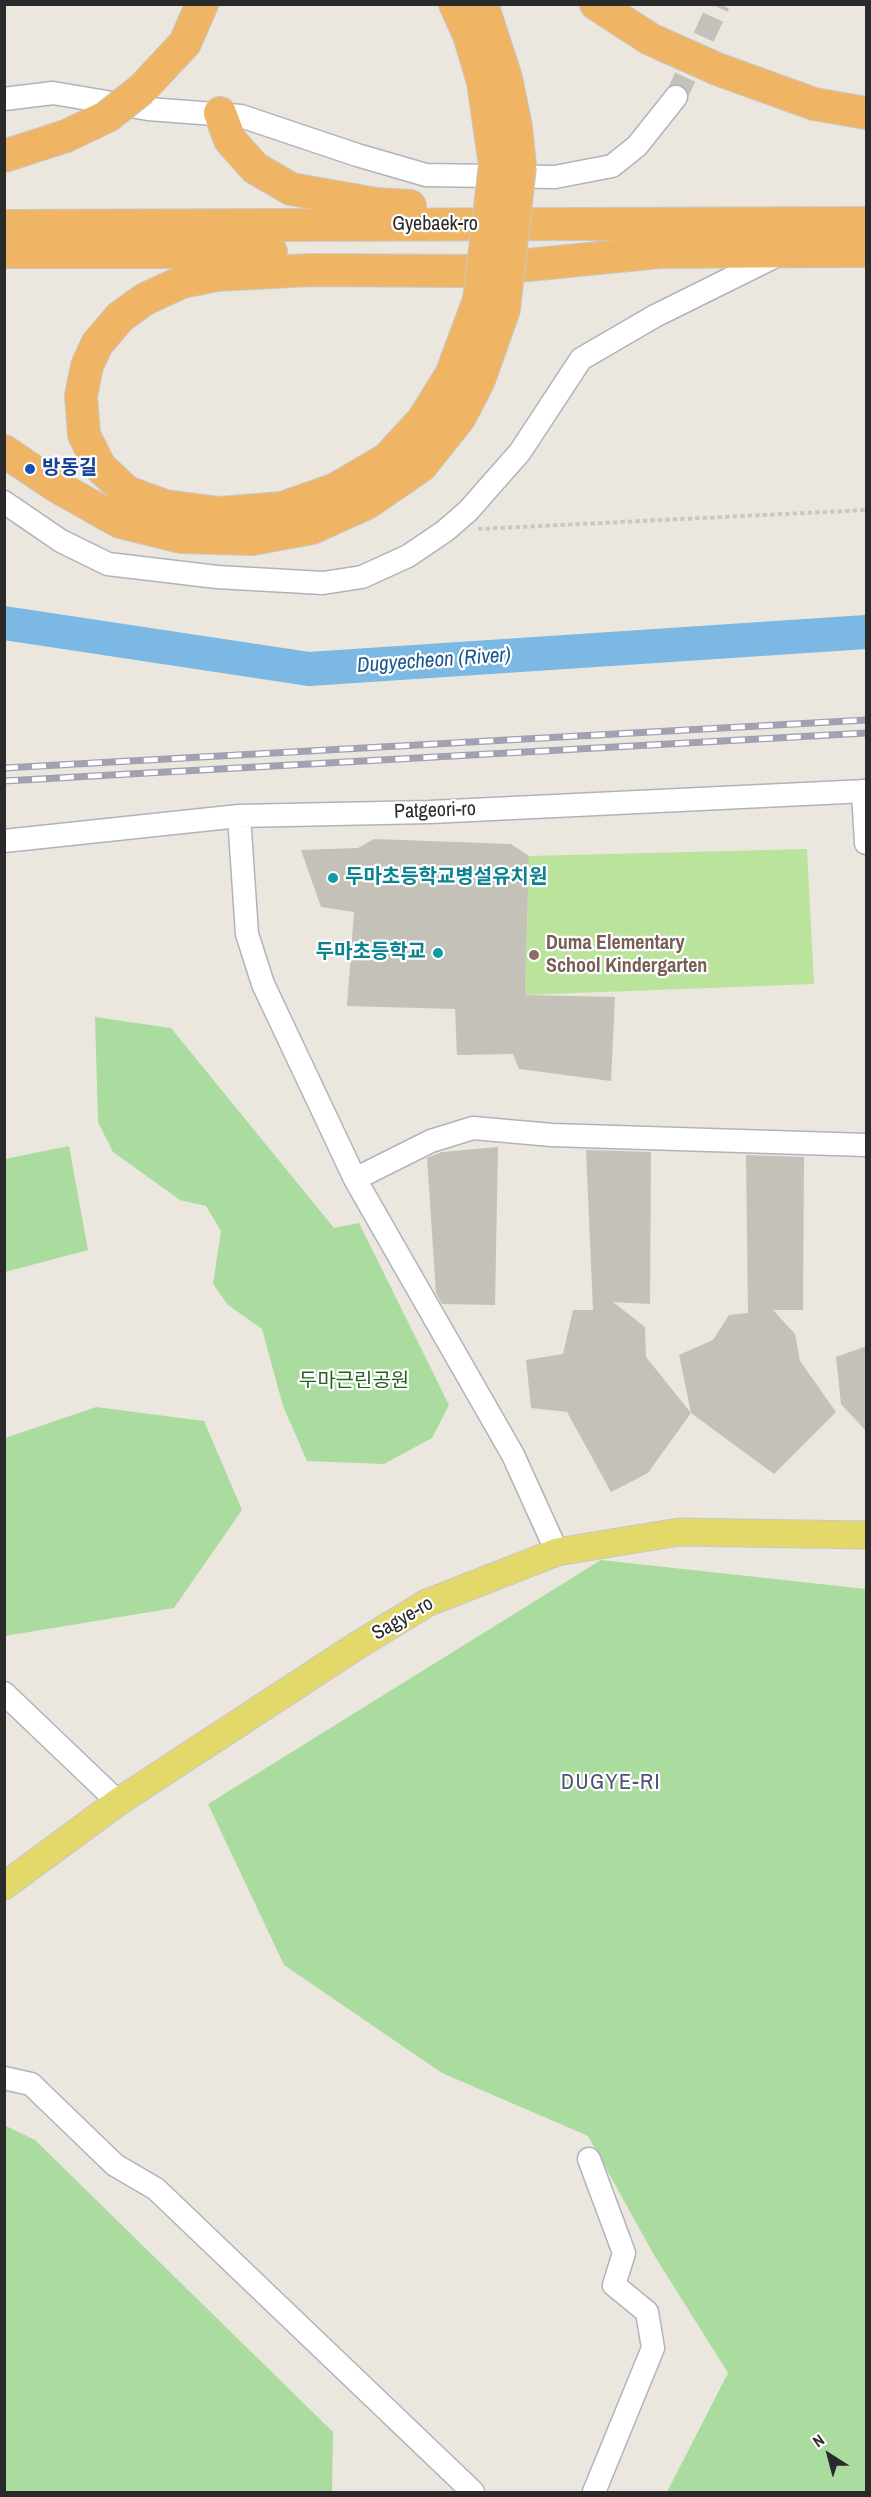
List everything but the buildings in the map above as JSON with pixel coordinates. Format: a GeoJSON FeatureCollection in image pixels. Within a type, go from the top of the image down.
{"type":"FeatureCollection","features":[{"type":"Feature","properties":{"kind":"highway"},"geometry":{"type":"LineString","coordinates":[[4,156],[66,136],[108,116],[142,89],[185,43],[202,4]]}},
{"type":"Feature","properties":{"kind":"highway"},"geometry":{"type":"LineString","coordinates":[[455,4],[469,35],[507,166]]}},
{"type":"Feature","properties":{"kind":"highway"},"geometry":{"type":"LineString","coordinates":[[4,451],[56,486],[120,522],[181,537],[252,539],[312,528],[368,503],[421,466],[460,417],[479,380],[491,305],[507,166],[516,127],[506,78],[482,4]]}},
{"type":"Feature","properties":{"kind":"highway"},"geometry":{"type":"LineString","coordinates":[[596,4],[650,39],[717,69],[814,104],[867,113]]}},
{"type":"Feature","properties":{"kind":"highway"},"geometry":{"type":"LineString","coordinates":[[220,113],[230,140],[255,168],[291,189],[376,204],[476,211],[547,224]]}},
{"type":"Feature","properties":{"kind":"highway","name":"Gyebaek-ro"},"geometry":{"type":"LineString","coordinates":[[4,226],[867,223]]}},
{"type":"Feature","properties":{"kind":"highway","name":"Gyebaek-ro"},"geometry":{"type":"LineString","coordinates":[[4,252],[867,252]]}},
{"type":"Feature","properties":{"kind":"highway"},"geometry":{"type":"LineString","coordinates":[[491,305],[423,420],[387,459],[336,489],[282,508],[220,513],[165,507],[127,492],[100,467],[84,435],[81,396],[87,366],[97,344],[120,317],[145,299],[182,282],[216,275],[311,270],[468,272],[659,252]]}},
{"type":"Feature","properties":{"kind":"main road","name":"Sagye-ro"},"geometry":{"type":"LineString","coordinates":[[4,1886],[118,1802],[358,1645],[427,1603],[557,1552],[679,1532],[867,1535]]}},
{"type":"Feature","properties":{"kind":"street"},"geometry":{"type":"LineString","coordinates":[[4,99],[53,93],[148,109],[220,113],[241,116],[357,155],[426,174],[555,177],[612,166],[637,146],[676,98]]}},
{"type":"Feature","properties":{"kind":"street"},"geometry":{"type":"LineString","coordinates":[[4,502],[61,541],[108,564],[217,578],[323,583],[362,577],[408,556],[445,531],[468,511],[520,452],[581,360],[655,316],[785,252]]}},
{"type":"Feature","properties":{"kind":"street"},"geometry":{"type":"LineString","coordinates":[[865,791],[867,843]]}},
{"type":"Feature","properties":{"kind":"street","name":"Patgeori-ro"},"geometry":{"type":"LineString","coordinates":[[4,842],[239,816],[442,812],[865,791]]}},
{"type":"Feature","properties":{"kind":"street"},"geometry":{"type":"LineString","coordinates":[[239,816],[246,933],[263,984],[355,1179],[513,1455],[557,1552]]}},
{"type":"Feature","properties":{"kind":"street"},"geometry":{"type":"LineString","coordinates":[[355,1179],[431,1141],[473,1128],[552,1135],[867,1144]]}},
{"type":"Feature","properties":{"kind":"street"},"geometry":{"type":"LineString","coordinates":[[4,1693],[118,1802]]}},
{"type":"Feature","properties":{"kind":"street"},"geometry":{"type":"LineString","coordinates":[[4,2078],[31,2084],[116,2165],[156,2189],[473,2493]]}},
{"type":"Feature","properties":{"kind":"street"},"geometry":{"type":"LineString","coordinates":[[589,2158],[624,2253],[614,2285],[647,2312],[653,2348],[594,2493]]}},
{"type":"Feature","properties":{"kind":"path"},"geometry":{"type":"LineString","coordinates":[[445,531],[867,510]]}},
{"type":"Feature","properties":{"kind":"green space"},"geometry":{"type":"Polygon","coordinates":[[[807,849],[814,984],[525,995],[529,856],[807,849]]]}},
{"type":"Feature","properties":{"kind":"green space","name":"두마근린공원"},"geometry":{"type":"Polygon","coordinates":[[[95,1017],[171,1028],[334,1228],[359,1223],[449,1405],[432,1438],[384,1464],[307,1461],[283,1406],[262,1329],[228,1305],[213,1284],[221,1231],[206,1206],[180,1200],[113,1152],[98,1122],[95,1017]]]}},
{"type":"Feature","properties":{"kind":"green space"},"geometry":{"type":"Polygon","coordinates":[[[69,1146],[88,1250],[5,1272],[5,1159],[69,1146]]]}},
{"type":"Feature","properties":{"kind":"green space"},"geometry":{"type":"Polygon","coordinates":[[[96,1407],[204,1421],[242,1510],[174,1608],[5,1636],[5,1438],[96,1407]]]}},
{"type":"Feature","properties":{"kind":"green space"},"geometry":{"type":"Polygon","coordinates":[[[601,1560],[866,1589],[866,2492],[667,2492],[728,2373],[654,2255],[588,2136],[442,2073],[284,1965],[208,1804],[601,1560]]]}},
{"type":"Feature","properties":{"kind":"green space"},"geometry":{"type":"Polygon","coordinates":[[[4,2125],[35,2140],[333,2432],[332,2492],[5,2492],[4,2125]]]}},
{"type":"Feature","properties":{"kind":"waterway","name":"Dugyecheon (River)"},"geometry":{"type":"LineString","coordinates":[[4,623],[309,669],[866,632]]}},
{"type":"Feature","properties":{"kind":"tunnel"},"geometry":{"type":"LineString","coordinates":[[676,97],[719,4]]}},
{"type":"Feature","properties":{"kind":"railway"},"geometry":{"type":"LineString","coordinates":[[4,768],[866,720]]}},
{"type":"Feature","properties":{"kind":"railway"},"geometry":{"type":"LineString","coordinates":[[4,781],[866,733]]}},
{"type":"Feature","properties":{"kind":"place","name":"방동길"},"geometry":{"type":"Point","coordinates":[30,469]}},
{"type":"Feature","properties":{"kind":"place","name":"두마초등학교병설유치원"},"geometry":{"type":"Point","coordinates":[333,878]}},
{"type":"Feature","properties":{"kind":"place","name":"두마초등학교"},"geometry":{"type":"Point","coordinates":[438,953]}},
{"type":"Feature","properties":{"kind":"place","name":"Duma Elementary School Kindergarten"},"geometry":{"type":"Point","coordinates":[534,955]}},
{"type":"Feature","properties":{"kind":"district","name":"DUGYE-RI"},"geometry":{"type":"Point","coordinates":[611,1783]}}]}
